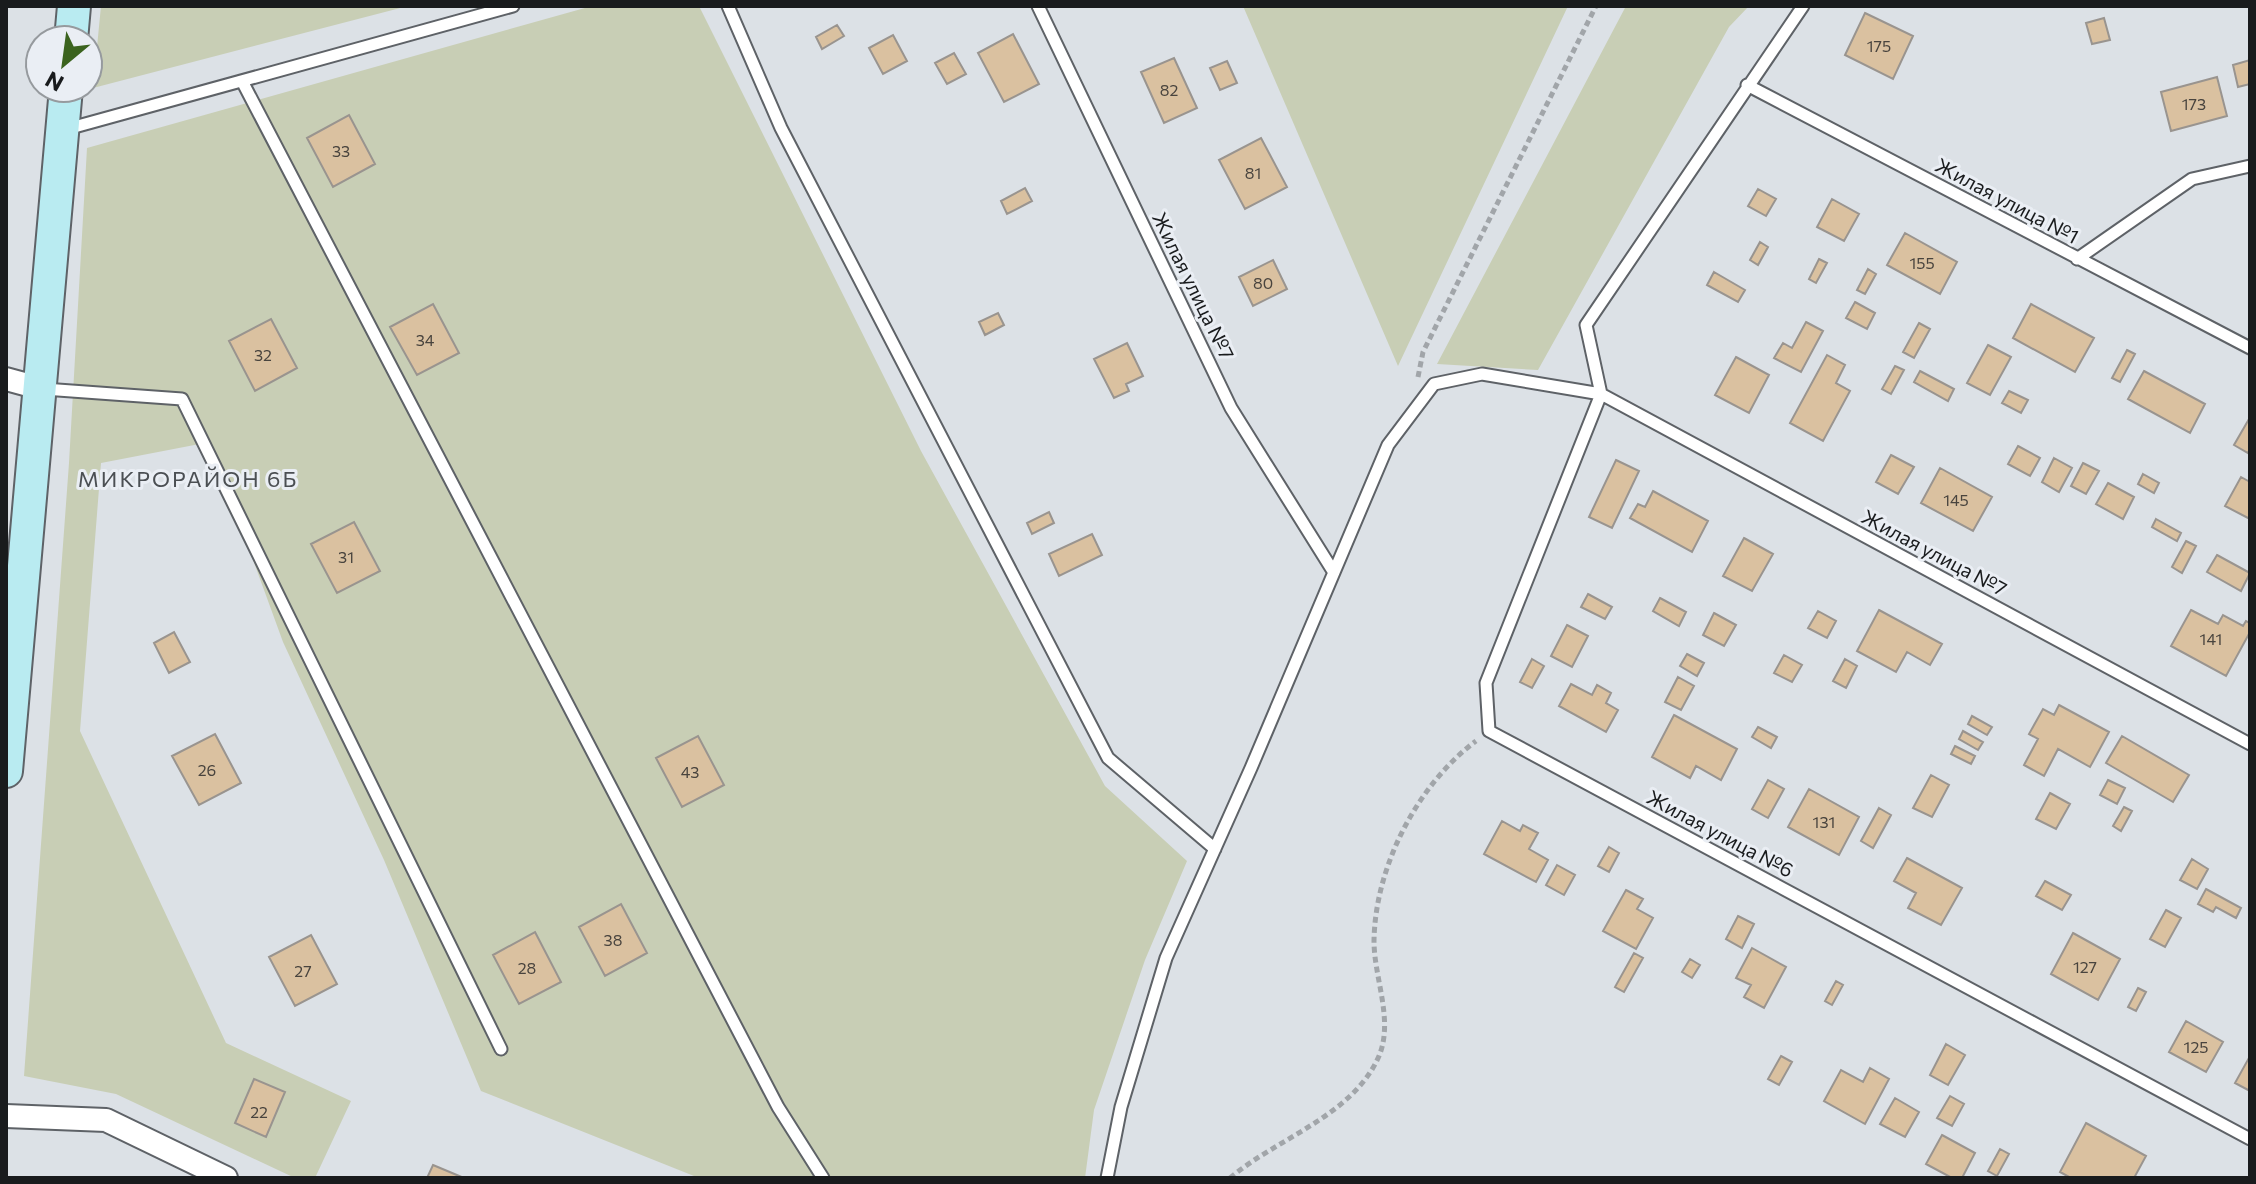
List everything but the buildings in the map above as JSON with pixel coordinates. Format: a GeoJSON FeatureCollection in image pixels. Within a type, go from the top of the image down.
{"type":"FeatureCollection","features":[{"type":"Feature","properties":{"kind":"main road"},"geometry":{"type":"LineString","coordinates":[[7,758],[64,104]]}},
{"type":"Feature","properties":{"kind":"street"},"geometry":{"type":"LineString","coordinates":[[6,379],[39,388]]}},
{"type":"Feature","properties":{"kind":"street"},"geometry":{"type":"LineString","coordinates":[[6,1116],[106,1120],[226,1178]]}},
{"type":"Feature","properties":{"kind":"lane"},"geometry":{"type":"LineString","coordinates":[[62,130],[513,6]]}},
{"type":"Feature","properties":{"kind":"lane"},"geometry":{"type":"LineString","coordinates":[[728,6],[781,128],[1108,758],[1215,849]]}},
{"type":"Feature","properties":{"kind":"lane","name":"Жилая улица №7"},"geometry":{"type":"LineString","coordinates":[[1038,6],[1231,408],[1333,571]]}},
{"type":"Feature","properties":{"kind":"lane"},"geometry":{"type":"LineString","coordinates":[[1489,731],[1486,683],[1601,394],[1586,325],[1803,6]]}},
{"type":"Feature","properties":{"kind":"lane"},"geometry":{"type":"LineString","coordinates":[[242,81],[778,1107],[823,1178]]}},
{"type":"Feature","properties":{"kind":"lane","name":"Жилая улица №1"},"geometry":{"type":"LineString","coordinates":[[1747,85],[2250,348]]}},
{"type":"Feature","properties":{"kind":"lane"},"geometry":{"type":"LineString","coordinates":[[2077,259],[2192,179],[2250,166]]}},
{"type":"Feature","properties":{"kind":"lane","name":"Жилая улица №7"},"geometry":{"type":"LineString","coordinates":[[1107,1178],[1121,1107],[1166,958],[1388,445],[1434,384],[1482,374],[1601,394],[2250,744]]}},
{"type":"Feature","properties":{"kind":"lane"},"geometry":{"type":"LineString","coordinates":[[39,388],[182,399],[501,1049]]}},
{"type":"Feature","properties":{"kind":"lane","name":"Жилая улица №6"},"geometry":{"type":"LineString","coordinates":[[1489,731],[2250,1139]]}},
{"type":"Feature","properties":{"kind":"path"},"geometry":{"type":"LineString","coordinates":[[1409,417],[1423,352],[1596,6]]}},
{"type":"Feature","properties":{"kind":"path"},"geometry":{"type":"LineString","coordinates":[[1230,1178],[1252,1159],[1311,1125],[1360,1087],[1380,1054],[1384,1012],[1374,941],[1384,879],[1413,811],[1439,774],[1448,762],[1489,731]]}},
{"type":"Feature","properties":{"kind":"green space"},"geometry":{"type":"Polygon","coordinates":[[[101,6],[408,6],[104,85],[104,24],[99,24],[101,6]]]}},
{"type":"Feature","properties":{"kind":"green space"},"geometry":{"type":"Polygon","coordinates":[[[592,6],[699,6],[921,451],[1105,786],[1187,861],[1145,960],[1094,1110],[1085,1178],[699,1178],[481,1091],[384,860],[283,642],[210,442],[101,463],[80,731],[226,1043],[351,1101],[315,1178],[295,1178],[116,1094],[24,1076],[69,463],[87,148],[592,6]]]}},
{"type":"Feature","properties":{"kind":"green space"},"geometry":{"type":"Polygon","coordinates":[[[1243,6],[1568,6],[1398,366],[1243,6]]]}},
{"type":"Feature","properties":{"kind":"green space"},"geometry":{"type":"Polygon","coordinates":[[[1626,6],[1749,6],[1729,27],[1538,370],[1437,364],[1626,6]]]}},
{"type":"Feature","properties":{"kind":"district","name":"МИКРОРАЙОН 6Б"},"geometry":{"type":"Point","coordinates":[188,479]}}]}
